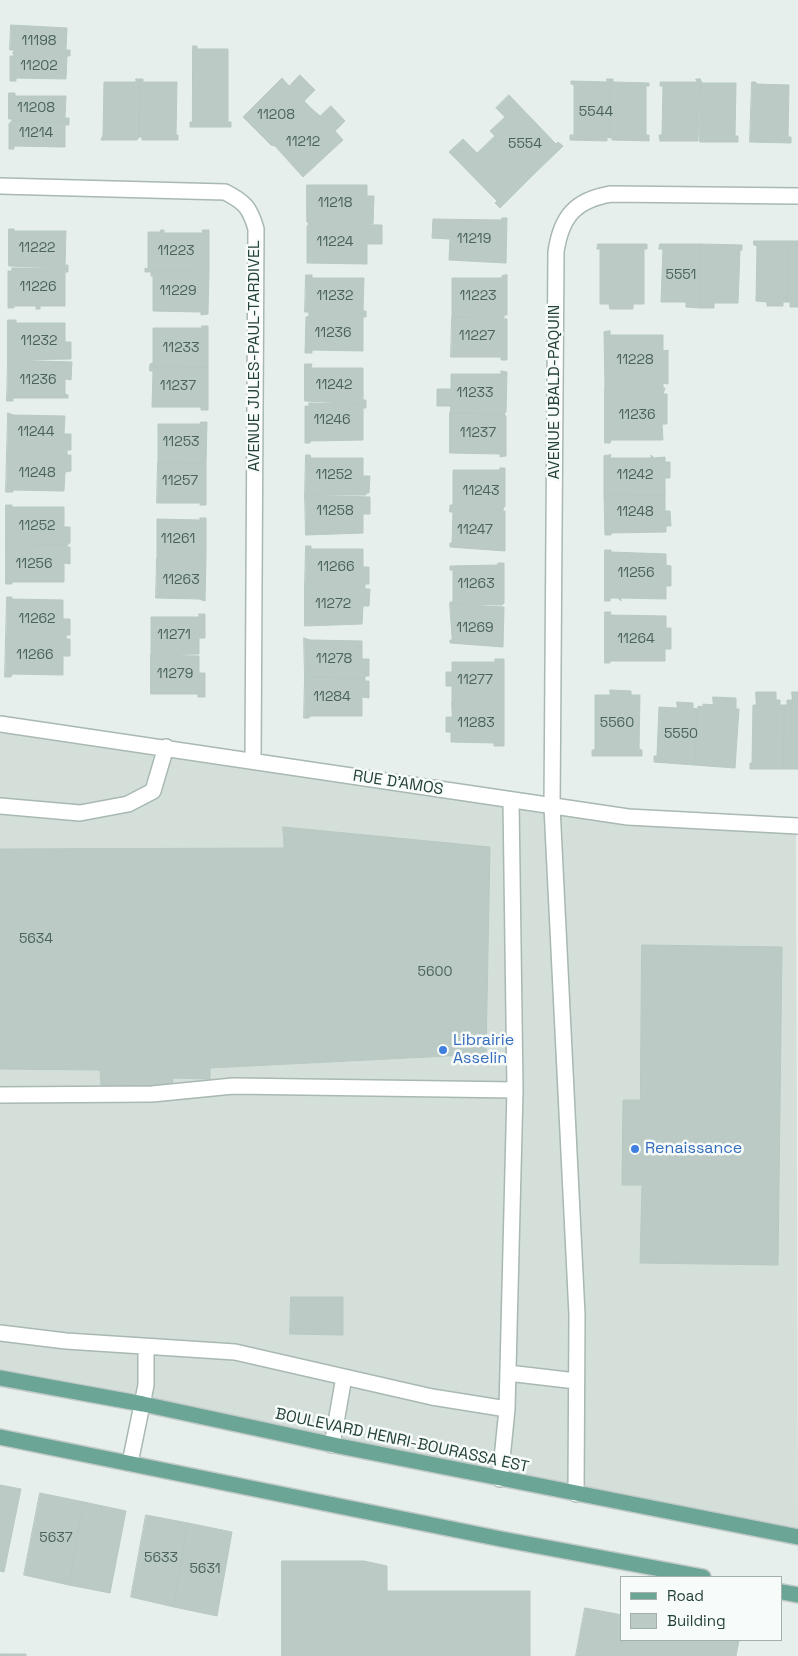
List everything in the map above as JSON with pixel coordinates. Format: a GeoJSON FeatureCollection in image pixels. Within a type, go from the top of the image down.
{"type":"FeatureCollection","features":[{"type":"Feature","properties":{"kind":"main road","name":"BOULEVARD HENRI-BOURASSA EST"},"geometry":{"type":"LineString","coordinates":[[0,1378],[143,1404],[500,1479],[798,1537]]}},
{"type":"Feature","properties":{"kind":"main road"},"geometry":{"type":"LineString","coordinates":[[0,1437],[500,1539],[698,1576]]}},
{"type":"Feature","properties":{"kind":"main road"},"geometry":{"type":"LineString","coordinates":[[783,1592],[798,1595]]}},
{"type":"Feature","properties":{"kind":"street","name":"AVENUE JULES-PAUL-TARDIVEL"},"geometry":{"type":"LineString","coordinates":[[0,186],[225,192],[242,200],[252,213],[256,229],[253,761]]}},
{"type":"Feature","properties":{"kind":"street","name":"AVENUE UBALD-PAQUIN"},"geometry":{"type":"LineString","coordinates":[[576,1494],[577,1315],[552,807],[556,262],[559,230],[574,209],[592,197],[611,194],[798,196]]}},
{"type":"Feature","properties":{"kind":"street","name":"RUE D'AMOS"},"geometry":{"type":"LineString","coordinates":[[0,724],[166,747],[628,817],[798,826]]}},
{"type":"Feature","properties":{"kind":"street"},"geometry":{"type":"LineString","coordinates":[[0,806],[80,813],[128,804],[153,791],[166,747]]}},
{"type":"Feature","properties":{"kind":"street"},"geometry":{"type":"LineString","coordinates":[[500,1479],[507,1409],[516,1090],[510,800]]}},
{"type":"Feature","properties":{"kind":"street"},"geometry":{"type":"LineString","coordinates":[[0,1095],[152,1094],[232,1086],[516,1090]]}},
{"type":"Feature","properties":{"kind":"street"},"geometry":{"type":"LineString","coordinates":[[0,1333],[66,1341],[235,1352],[432,1397],[507,1409]]}},
{"type":"Feature","properties":{"kind":"street"},"geometry":{"type":"LineString","coordinates":[[130,1463],[146,1385],[146,1347]]}},
{"type":"Feature","properties":{"kind":"street"},"geometry":{"type":"LineString","coordinates":[[508,1373],[576,1381]]}},
{"type":"Feature","properties":{"kind":"street"},"geometry":{"type":"LineString","coordinates":[[332,1444],[344,1377]]}},
{"type":"Feature","properties":{"kind":"shaded area"},"geometry":{"type":"Polygon","coordinates":[[[0,724],[552,807],[796,826],[798,1537],[0,1379],[0,724]]]}},
{"type":"Feature","properties":{"kind":"building"},"geometry":{"type":"Polygon","coordinates":[[[11,25],[67,28],[66,50],[70,50],[70,53],[13,53],[14,50],[10,50],[11,25]]]}},
{"type":"Feature","properties":{"kind":"building"},"geometry":{"type":"Polygon","coordinates":[[[193,46],[197,46],[197,49],[228,49],[228,122],[231,122],[231,127],[190,127],[190,122],[192,122],[193,46]]]}},
{"type":"Feature","properties":{"kind":"building"},"geometry":{"type":"Polygon","coordinates":[[[13,53],[70,53],[70,56],[67,56],[66,79],[16,78],[16,81],[10,81],[10,56],[14,56],[13,53]]]}},
{"type":"Feature","properties":{"kind":"building"},"geometry":{"type":"Polygon","coordinates":[[[300,75],[315,90],[304,101],[312,109],[275,146],[271,145],[243,117],[282,78],[289,86],[300,75]]]}},
{"type":"Feature","properties":{"kind":"building"},"geometry":{"type":"Polygon","coordinates":[[[136,79],[140,79],[139,137],[137,140],[101,140],[103,135],[104,82],[136,82],[136,79]]]}},
{"type":"Feature","properties":{"kind":"building"},"geometry":{"type":"Polygon","coordinates":[[[140,79],[143,79],[143,82],[177,82],[176,135],[178,135],[178,140],[142,140],[142,137],[139,137],[140,79]]]}},
{"type":"Feature","properties":{"kind":"building"},"geometry":{"type":"Polygon","coordinates":[[[607,79],[610,79],[610,138],[607,137],[607,141],[570,140],[570,135],[574,135],[574,85],[571,84],[571,81],[607,82],[607,79]]]}},
{"type":"Feature","properties":{"kind":"building"},"geometry":{"type":"Polygon","coordinates":[[[610,79],[613,79],[613,82],[649,83],[649,86],[646,86],[646,135],[649,135],[649,141],[612,140],[612,137],[610,138],[610,79]]]}},
{"type":"Feature","properties":{"kind":"building"},"geometry":{"type":"Polygon","coordinates":[[[696,79],[700,79],[698,141],[660,141],[659,135],[662,135],[663,86],[660,86],[660,82],[697,82],[696,79]]]}},
{"type":"Feature","properties":{"kind":"building"},"geometry":{"type":"Polygon","coordinates":[[[700,79],[702,83],[736,83],[735,136],[738,136],[738,142],[700,142],[700,79]]]}},
{"type":"Feature","properties":{"kind":"building"},"geometry":{"type":"Polygon","coordinates":[[[752,82],[756,82],[756,84],[789,85],[788,137],[791,137],[791,143],[750,142],[752,82]]]}},
{"type":"Feature","properties":{"kind":"building"},"geometry":{"type":"Polygon","coordinates":[[[9,93],[15,93],[15,96],[66,96],[65,118],[69,118],[69,122],[12,121],[12,119],[9,119],[9,93]]]}},
{"type":"Feature","properties":{"kind":"building"},"geometry":{"type":"Polygon","coordinates":[[[509,95],[556,144],[558,142],[563,146],[531,177],[493,138],[495,136],[490,131],[505,117],[496,108],[509,95]]]}},
{"type":"Feature","properties":{"kind":"building"},"geometry":{"type":"Polygon","coordinates":[[[331,106],[345,121],[335,131],[343,140],[303,177],[275,146],[312,109],[320,116],[331,106]]]}},
{"type":"Feature","properties":{"kind":"building"},"geometry":{"type":"Polygon","coordinates":[[[12,121],[69,122],[69,125],[65,125],[65,147],[14,146],[14,149],[9,149],[9,124],[12,121]]]}},
{"type":"Feature","properties":{"kind":"building"},"geometry":{"type":"Polygon","coordinates":[[[493,138],[531,177],[500,208],[495,203],[497,201],[449,152],[463,139],[477,153],[493,138]]]}},
{"type":"Feature","properties":{"kind":"building"},"geometry":{"type":"Polygon","coordinates":[[[307,185],[367,185],[367,196],[374,196],[373,224],[309,224],[307,222],[307,185]]]}},
{"type":"Feature","properties":{"kind":"building"},"geometry":{"type":"Polygon","coordinates":[[[502,218],[507,218],[506,263],[449,260],[450,239],[432,238],[433,219],[502,220],[502,218]]]}},
{"type":"Feature","properties":{"kind":"building"},"geometry":{"type":"Polygon","coordinates":[[[309,224],[382,225],[382,244],[367,244],[367,264],[307,263],[307,227],[309,224]]]}},
{"type":"Feature","properties":{"kind":"building"},"geometry":{"type":"Polygon","coordinates":[[[9,229],[14,229],[14,231],[66,231],[65,265],[68,265],[68,268],[9,266],[9,229]]]}},
{"type":"Feature","properties":{"kind":"building"},"geometry":{"type":"Polygon","coordinates":[[[164,230],[164,233],[203,233],[202,230],[209,230],[209,271],[145,272],[145,268],[148,269],[148,232],[160,232],[164,230]]]}},
{"type":"Feature","properties":{"kind":"building"},"geometry":{"type":"Polygon","coordinates":[[[754,241],[787,241],[787,302],[783,302],[783,306],[767,306],[767,302],[756,301],[757,246],[754,245],[754,241]]]}},
{"type":"Feature","properties":{"kind":"building"},"geometry":{"type":"Polygon","coordinates":[[[787,241],[798,241],[798,307],[790,307],[790,302],[787,302],[787,241]]]}},
{"type":"Feature","properties":{"kind":"building"},"geometry":{"type":"Polygon","coordinates":[[[598,244],[647,244],[647,249],[644,249],[644,304],[633,304],[633,309],[610,309],[609,304],[600,304],[600,249],[597,249],[598,244]]]}},
{"type":"Feature","properties":{"kind":"building"},"geometry":{"type":"Polygon","coordinates":[[[660,244],[701,244],[700,308],[686,307],[686,302],[661,302],[663,249],[659,249],[660,244]]]}},
{"type":"Feature","properties":{"kind":"building"},"geometry":{"type":"Polygon","coordinates":[[[701,244],[742,245],[742,250],[740,250],[738,303],[714,303],[714,308],[700,308],[701,244]]]}},
{"type":"Feature","properties":{"kind":"building"},"geometry":{"type":"Polygon","coordinates":[[[12,268],[68,268],[68,272],[65,272],[65,306],[40,306],[40,309],[36,309],[36,306],[14,306],[14,308],[8,308],[8,271],[12,271],[12,268]]]}},
{"type":"Feature","properties":{"kind":"building"},"geometry":{"type":"Polygon","coordinates":[[[209,271],[208,314],[201,315],[201,312],[153,311],[153,276],[151,276],[151,272],[209,271]]]}},
{"type":"Feature","properties":{"kind":"building"},"geometry":{"type":"Polygon","coordinates":[[[306,275],[312,275],[312,278],[364,278],[363,311],[366,311],[366,314],[309,314],[309,312],[305,312],[306,275]]]}},
{"type":"Feature","properties":{"kind":"building"},"geometry":{"type":"Polygon","coordinates":[[[507,275],[507,315],[504,315],[504,318],[452,317],[452,278],[502,278],[502,276],[507,275]]]}},
{"type":"Feature","properties":{"kind":"building"},"geometry":{"type":"Polygon","coordinates":[[[309,314],[366,314],[366,317],[363,317],[363,351],[312,350],[312,353],[305,353],[306,317],[309,314]]]}},
{"type":"Feature","properties":{"kind":"building"},"geometry":{"type":"Polygon","coordinates":[[[452,317],[507,319],[507,360],[501,360],[501,357],[451,357],[452,317]]]}},
{"type":"Feature","properties":{"kind":"building"},"geometry":{"type":"Polygon","coordinates":[[[8,320],[16,320],[16,323],[65,323],[65,342],[71,342],[71,359],[8,360],[8,320]]]}},
{"type":"Feature","properties":{"kind":"building"},"geometry":{"type":"Polygon","coordinates":[[[202,326],[208,326],[208,367],[150,366],[153,363],[153,328],[202,328],[202,326]]]}},
{"type":"Feature","properties":{"kind":"building"},"geometry":{"type":"Polygon","coordinates":[[[610,331],[610,335],[663,335],[663,351],[668,350],[668,384],[663,383],[663,388],[605,388],[604,332],[610,331]]]}},
{"type":"Feature","properties":{"kind":"building"},"geometry":{"type":"Polygon","coordinates":[[[8,360],[72,362],[71,380],[65,379],[65,394],[68,395],[68,398],[13,398],[13,401],[7,401],[8,360]]]}},
{"type":"Feature","properties":{"kind":"building"},"geometry":{"type":"Polygon","coordinates":[[[305,364],[312,364],[311,368],[363,368],[363,400],[366,400],[366,404],[305,401],[305,364]]]}},
{"type":"Feature","properties":{"kind":"building"},"geometry":{"type":"Polygon","coordinates":[[[150,366],[208,367],[208,410],[201,410],[201,407],[152,407],[153,371],[150,371],[150,366]]]}},
{"type":"Feature","properties":{"kind":"building"},"geometry":{"type":"Polygon","coordinates":[[[501,371],[507,372],[506,412],[504,414],[450,413],[451,406],[437,406],[437,389],[451,389],[451,374],[501,374],[501,371]]]}},
{"type":"Feature","properties":{"kind":"building"},"geometry":{"type":"Polygon","coordinates":[[[605,388],[665,388],[663,394],[667,394],[667,424],[662,424],[663,440],[611,440],[610,443],[605,443],[605,388]]]}},
{"type":"Feature","properties":{"kind":"building"},"geometry":{"type":"Polygon","coordinates":[[[309,403],[366,404],[366,408],[363,408],[363,440],[310,441],[310,443],[305,443],[305,406],[309,406],[309,403]]]}},
{"type":"Feature","properties":{"kind":"building"},"geometry":{"type":"Polygon","coordinates":[[[8,413],[13,415],[65,416],[64,434],[71,434],[71,450],[67,450],[67,453],[7,453],[8,413]]]}},
{"type":"Feature","properties":{"kind":"building"},"geometry":{"type":"Polygon","coordinates":[[[450,413],[504,414],[506,416],[506,456],[500,457],[500,454],[450,453],[450,413]]]}},
{"type":"Feature","properties":{"kind":"building"},"geometry":{"type":"Polygon","coordinates":[[[201,422],[207,422],[206,463],[158,462],[158,424],[200,424],[201,422]]]}},
{"type":"Feature","properties":{"kind":"building"},"geometry":{"type":"Polygon","coordinates":[[[7,453],[67,453],[67,455],[71,455],[71,471],[65,472],[64,491],[13,490],[13,492],[6,492],[7,453]]]}},
{"type":"Feature","properties":{"kind":"building"},"geometry":{"type":"Polygon","coordinates":[[[306,455],[310,455],[311,458],[363,458],[363,476],[370,476],[369,493],[366,493],[366,495],[305,495],[306,455]]]}},
{"type":"Feature","properties":{"kind":"building"},"geometry":{"type":"Polygon","coordinates":[[[611,455],[610,458],[651,458],[651,455],[654,458],[665,457],[665,462],[670,462],[670,478],[665,478],[665,495],[604,496],[604,456],[611,455]]]}},
{"type":"Feature","properties":{"kind":"building"},"geometry":{"type":"Polygon","coordinates":[[[158,462],[206,463],[206,505],[200,505],[200,503],[157,503],[158,462]]]}},
{"type":"Feature","properties":{"kind":"building"},"geometry":{"type":"Polygon","coordinates":[[[500,468],[505,468],[505,506],[503,509],[450,509],[450,505],[453,505],[453,470],[500,470],[500,468]]]}},
{"type":"Feature","properties":{"kind":"building"},"geometry":{"type":"Polygon","coordinates":[[[305,495],[370,497],[370,514],[363,514],[363,533],[306,535],[305,495]]]}},
{"type":"Feature","properties":{"kind":"building"},"geometry":{"type":"Polygon","coordinates":[[[665,495],[665,511],[670,511],[671,526],[666,526],[666,532],[611,533],[611,535],[605,535],[604,496],[665,495]]]}},
{"type":"Feature","properties":{"kind":"building"},"geometry":{"type":"Polygon","coordinates":[[[6,505],[12,505],[12,507],[64,507],[64,527],[70,527],[70,543],[67,545],[6,544],[6,505]]]}},
{"type":"Feature","properties":{"kind":"building"},"geometry":{"type":"Polygon","coordinates":[[[450,509],[503,509],[505,511],[505,551],[450,547],[450,543],[452,543],[453,512],[450,512],[450,509]]]}},
{"type":"Feature","properties":{"kind":"building"},"geometry":{"type":"Polygon","coordinates":[[[200,518],[206,518],[206,558],[157,558],[157,519],[200,520],[200,518]]]}},
{"type":"Feature","properties":{"kind":"building"},"geometry":{"type":"Polygon","coordinates":[[[6,544],[67,545],[67,547],[70,547],[70,564],[64,563],[64,582],[12,582],[12,584],[6,584],[6,544]]]}},
{"type":"Feature","properties":{"kind":"building"},"geometry":{"type":"Polygon","coordinates":[[[306,546],[311,546],[311,549],[363,549],[363,567],[369,567],[369,584],[365,584],[365,586],[305,586],[306,546]]]}},
{"type":"Feature","properties":{"kind":"building"},"geometry":{"type":"Polygon","coordinates":[[[605,550],[611,550],[611,552],[666,554],[666,565],[671,566],[671,586],[666,586],[666,599],[621,598],[621,601],[618,598],[610,598],[610,601],[605,601],[605,550]]]}},
{"type":"Feature","properties":{"kind":"building"},"geometry":{"type":"Polygon","coordinates":[[[157,558],[206,558],[205,601],[199,599],[156,598],[157,558]]]}},
{"type":"Feature","properties":{"kind":"building"},"geometry":{"type":"Polygon","coordinates":[[[498,563],[504,563],[504,603],[502,605],[450,604],[450,602],[453,602],[453,570],[450,570],[450,566],[498,565],[498,563]]]}},
{"type":"Feature","properties":{"kind":"building"},"geometry":{"type":"Polygon","coordinates":[[[305,586],[365,586],[365,589],[370,589],[369,606],[363,606],[362,624],[305,626],[305,586]]]}},
{"type":"Feature","properties":{"kind":"building"},"geometry":{"type":"Polygon","coordinates":[[[7,597],[12,597],[12,599],[63,600],[63,619],[70,619],[70,635],[66,635],[66,637],[6,637],[7,597]]]}},
{"type":"Feature","properties":{"kind":"building"},"geometry":{"type":"Polygon","coordinates":[[[450,604],[504,607],[503,647],[450,643],[450,640],[452,640],[450,604]]]}},
{"type":"Feature","properties":{"kind":"building"},"geometry":{"type":"Polygon","coordinates":[[[605,612],[611,612],[610,615],[666,616],[666,628],[671,628],[671,649],[665,649],[665,661],[610,661],[610,663],[605,663],[605,612]]]}},
{"type":"Feature","properties":{"kind":"building"},"geometry":{"type":"Polygon","coordinates":[[[199,614],[205,614],[205,638],[199,638],[199,654],[151,655],[151,617],[199,617],[199,614]]]}},
{"type":"Feature","properties":{"kind":"building"},"geometry":{"type":"Polygon","coordinates":[[[6,637],[66,637],[66,639],[70,639],[70,656],[63,656],[63,675],[12,674],[11,677],[5,677],[6,637]]]}},
{"type":"Feature","properties":{"kind":"building"},"geometry":{"type":"Polygon","coordinates":[[[304,638],[310,640],[362,641],[362,659],[369,659],[369,676],[365,676],[365,678],[305,677],[304,638]]]}},
{"type":"Feature","properties":{"kind":"building"},"geometry":{"type":"Polygon","coordinates":[[[151,655],[199,656],[199,673],[205,673],[205,697],[198,697],[198,694],[151,694],[151,655]]]}},
{"type":"Feature","properties":{"kind":"building"},"geometry":{"type":"Polygon","coordinates":[[[495,659],[504,659],[504,702],[452,702],[452,686],[446,686],[446,672],[452,672],[452,662],[495,662],[495,659]]]}},
{"type":"Feature","properties":{"kind":"building"},"geometry":{"type":"Polygon","coordinates":[[[305,677],[365,678],[365,681],[369,681],[369,698],[362,697],[362,716],[310,716],[309,718],[304,718],[305,677]]]}},
{"type":"Feature","properties":{"kind":"building"},"geometry":{"type":"Polygon","coordinates":[[[610,690],[631,691],[631,695],[640,695],[639,749],[642,750],[642,756],[592,756],[592,750],[595,750],[595,695],[610,695],[610,690]]]}},
{"type":"Feature","properties":{"kind":"building"},"geometry":{"type":"Polygon","coordinates":[[[756,692],[776,692],[776,700],[780,700],[780,705],[784,705],[783,769],[750,769],[750,763],[752,763],[753,705],[756,705],[756,692]]]}},
{"type":"Feature","properties":{"kind":"building"},"geometry":{"type":"Polygon","coordinates":[[[792,692],[798,692],[798,769],[783,769],[784,705],[787,705],[787,700],[792,700],[792,692]]]}},
{"type":"Feature","properties":{"kind":"building"},"geometry":{"type":"Polygon","coordinates":[[[713,697],[736,698],[736,709],[739,709],[735,768],[694,765],[698,706],[703,707],[703,704],[713,705],[713,697]]]}},
{"type":"Feature","properties":{"kind":"building"},"geometry":{"type":"Polygon","coordinates":[[[452,702],[504,702],[504,746],[494,746],[494,743],[451,742],[451,732],[446,732],[446,717],[452,717],[452,702]]]}},
{"type":"Feature","properties":{"kind":"building"},"geometry":{"type":"Polygon","coordinates":[[[677,702],[693,703],[693,708],[698,709],[694,765],[654,762],[654,756],[657,756],[659,707],[677,708],[677,702]]]}},
{"type":"Feature","properties":{"kind":"building"},"geometry":{"type":"Polygon","coordinates":[[[283,827],[490,847],[486,1054],[210,1068],[210,1079],[173,1078],[172,1086],[101,1085],[100,1070],[0,1069],[0,849],[284,848],[283,827]]]}},
{"type":"Feature","properties":{"kind":"building"},"geometry":{"type":"Polygon","coordinates":[[[642,945],[782,947],[778,1265],[640,1263],[642,1185],[622,1185],[623,1100],[640,1100],[642,945]]]}},
{"type":"Feature","properties":{"kind":"building"},"geometry":{"type":"Polygon","coordinates":[[[291,1297],[343,1297],[343,1335],[290,1334],[291,1297]]]}},
{"type":"Feature","properties":{"kind":"building"},"geometry":{"type":"Polygon","coordinates":[[[0,1485],[21,1489],[4,1572],[0,1571],[0,1485]]]}},
{"type":"Feature","properties":{"kind":"building"},"geometry":{"type":"Polygon","coordinates":[[[40,1493],[84,1502],[69,1585],[24,1575],[40,1493]]]}},
{"type":"Feature","properties":{"kind":"building"},"geometry":{"type":"Polygon","coordinates":[[[84,1502],[126,1511],[110,1593],[69,1585],[84,1502]]]}},
{"type":"Feature","properties":{"kind":"building"},"geometry":{"type":"Polygon","coordinates":[[[146,1515],[188,1523],[174,1607],[131,1597],[146,1515]]]}},
{"type":"Feature","properties":{"kind":"building"},"geometry":{"type":"Polygon","coordinates":[[[188,1523],[232,1532],[217,1616],[174,1607],[188,1523]]]}},
{"type":"Feature","properties":{"kind":"building"},"geometry":{"type":"Polygon","coordinates":[[[282,1561],[364,1561],[387,1566],[387,1591],[530,1591],[530,1656],[282,1656],[282,1561]]]}},
{"type":"Feature","properties":{"kind":"building"},"geometry":{"type":"Polygon","coordinates":[[[585,1608],[620,1615],[620,1641],[739,1641],[736,1656],[576,1656],[585,1608]]]}},
{"type":"Feature","properties":{"kind":"building"},"geometry":{"type":"Polygon","coordinates":[[[0,1654],[26,1654],[26,1656],[0,1656],[0,1654]]]}},
{"type":"Feature","properties":{"kind":"place","name":"Librairie Asselin"},"geometry":{"type":"Point","coordinates":[443,1050]}},
{"type":"Feature","properties":{"kind":"place","name":"Renaissance"},"geometry":{"type":"Point","coordinates":[635,1149]}}]}
